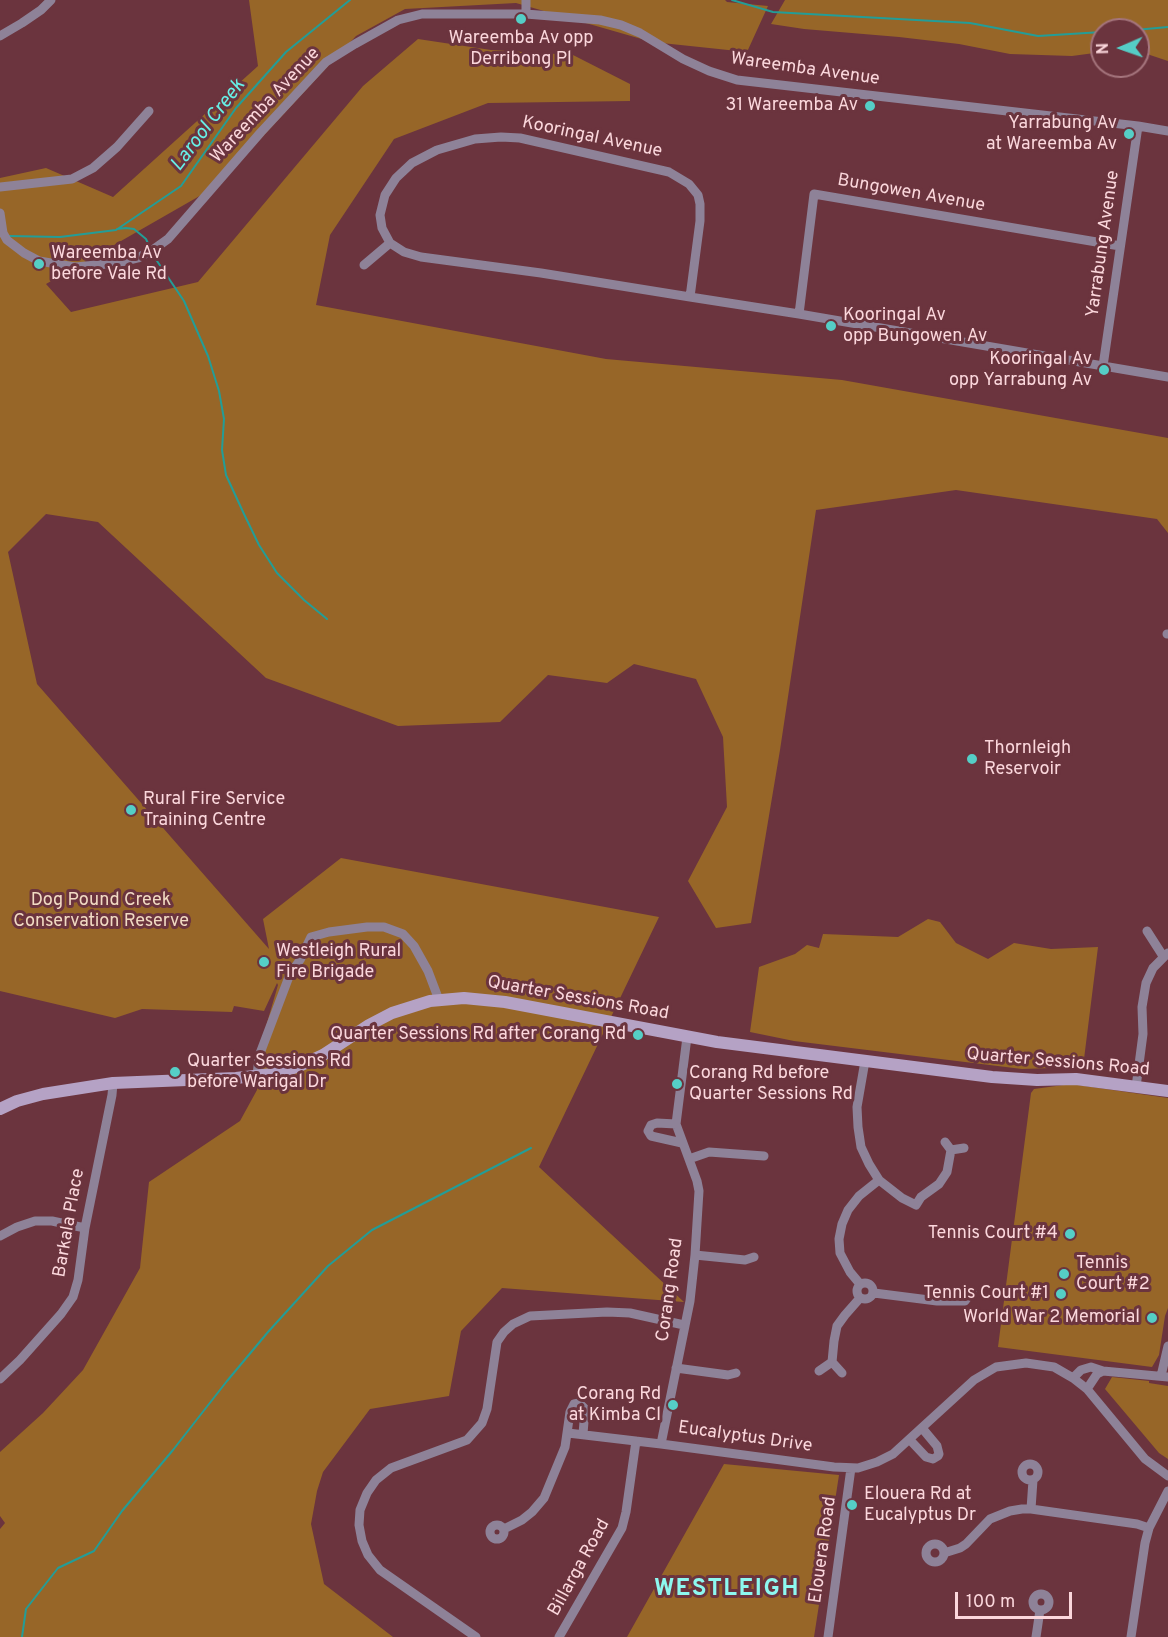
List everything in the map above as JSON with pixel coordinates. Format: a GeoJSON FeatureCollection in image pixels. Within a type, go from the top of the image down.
{"type":"FeatureCollection","features":[{"type":"Feature","properties":{"kind":"main road","name":"Quarter Sessions Road"},"geometry":{"type":"LineString","coordinates":[[0,1109],[17,1101],[43,1094],[113,1083],[208,1080],[284,1071],[309,1062],[337,1047],[369,1025],[392,1013],[414,1005],[464,998],[492,1000],[687,1037],[865,1061],[992,1077],[1076,1079],[1168,1091]]}},
{"type":"Feature","properties":{"kind":"street"},"geometry":{"type":"LineString","coordinates":[[0,36],[51,0]]}},
{"type":"Feature","properties":{"kind":"street"},"geometry":{"type":"LineString","coordinates":[[526,0],[526,14]]}},
{"type":"Feature","properties":{"kind":"street","name":"Wareemba Avenue"},"geometry":{"type":"LineString","coordinates":[[0,213],[3,233],[9,242],[24,254],[39,261],[75,267],[118,263],[138,258],[168,238],[326,62],[398,20],[422,14],[526,14],[592,18],[621,25],[640,33],[683,59],[736,80],[1168,131]]}},
{"type":"Feature","properties":{"kind":"street"},"geometry":{"type":"LineString","coordinates":[[0,187],[72,179],[93,168],[117,147],[149,111]]}},
{"type":"Feature","properties":{"kind":"street","name":"Yarrabung Avenue"},"geometry":{"type":"LineString","coordinates":[[1103,366],[1138,126]]}},
{"type":"Feature","properties":{"kind":"street","name":"Kooringal Avenue"},"geometry":{"type":"LineString","coordinates":[[390,243],[382,228],[380,215],[385,195],[396,178],[412,163],[437,150],[475,139],[520,138],[669,172],[689,184],[698,195],[700,204],[700,221],[690,297]]}},
{"type":"Feature","properties":{"kind":"street","name":"Bungowen Avenue"},"geometry":{"type":"LineString","coordinates":[[799,314],[814,194],[1120,246]]}},
{"type":"Feature","properties":{"kind":"street"},"geometry":{"type":"LineString","coordinates":[[364,265],[390,243],[404,252],[421,256],[799,314],[1168,377]]}},
{"type":"Feature","properties":{"kind":"street"},"geometry":{"type":"LineString","coordinates":[[257,1076],[259,1056],[290,974],[311,937],[351,928],[384,927],[403,934],[414,946],[440,1000]]}},
{"type":"Feature","properties":{"kind":"street"},"geometry":{"type":"LineString","coordinates":[[1136,1087],[1143,1034],[1142,1007],[1146,983],[1153,968],[1166,954],[1147,931]]}},
{"type":"Feature","properties":{"kind":"street"},"geometry":{"type":"LineString","coordinates":[[295,967],[305,970]]}},
{"type":"Feature","properties":{"kind":"street","name":"Corang Road"},"geometry":{"type":"LineString","coordinates":[[661,1444],[690,1301],[695,1255],[699,1191],[676,1124],[687,1037]]}},
{"type":"Feature","properties":{"kind":"street"},"geometry":{"type":"LineString","coordinates":[[865,1061],[857,1107],[858,1127],[861,1147],[879,1180],[902,1198],[916,1205],[921,1197],[944,1178],[947,1172],[948,1146],[964,1148]]}},
{"type":"Feature","properties":{"kind":"street","name":"Barkala Place"},"geometry":{"type":"LineString","coordinates":[[0,1379],[47,1329],[73,1297],[113,1083]]}},
{"type":"Feature","properties":{"kind":"street"},"geometry":{"type":"LineString","coordinates":[[676,1124],[657,1123],[651,1125],[648,1131],[651,1136],[682,1143]]}},
{"type":"Feature","properties":{"kind":"street"},"geometry":{"type":"LineString","coordinates":[[689,1158],[709,1152],[764,1156]]}},
{"type":"Feature","properties":{"kind":"street"},"geometry":{"type":"LineString","coordinates":[[860,1284],[850,1272],[840,1253],[839,1239],[848,1210],[879,1180]]}},
{"type":"Feature","properties":{"kind":"street"},"geometry":{"type":"LineString","coordinates":[[0,1236],[35,1221],[52,1221],[85,1228]]}},
{"type":"Feature","properties":{"kind":"street"},"geometry":{"type":"LineString","coordinates":[[695,1255],[745,1260],[754,1257]]}},
{"type":"Feature","properties":{"kind":"street"},"geometry":{"type":"LineString","coordinates":[[860,1284],[870,1284],[874,1293]]}},
{"type":"Feature","properties":{"kind":"street"},"geometry":{"type":"LineString","coordinates":[[860,1284],[857,1290],[860,1298]]}},
{"type":"Feature","properties":{"kind":"street"},"geometry":{"type":"LineString","coordinates":[[964,1301],[972,1291]]}},
{"type":"Feature","properties":{"kind":"street"},"geometry":{"type":"LineString","coordinates":[[860,1298],[869,1299],[874,1293]]}},
{"type":"Feature","properties":{"kind":"street"},"geometry":{"type":"LineString","coordinates":[[874,1293],[926,1300],[964,1301]]}},
{"type":"Feature","properties":{"kind":"street"},"geometry":{"type":"LineString","coordinates":[[842,1373],[832,1362],[835,1333],[844,1315],[860,1298]]}},
{"type":"Feature","properties":{"kind":"street"},"geometry":{"type":"LineString","coordinates":[[964,1301],[969,1310]]}},
{"type":"Feature","properties":{"kind":"street"},"geometry":{"type":"LineString","coordinates":[[476,1637],[380,1570],[368,1555],[359,1525],[360,1510],[367,1493],[376,1480],[391,1468],[468,1440],[482,1423],[487,1409],[497,1342],[513,1324],[530,1316],[607,1312],[630,1313],[684,1325]]}},
{"type":"Feature","properties":{"kind":"street"},"geometry":{"type":"LineString","coordinates":[[1073,1378],[1085,1368],[1091,1367],[1103,1371],[1164,1376],[1168,1346]]}},
{"type":"Feature","properties":{"kind":"street"},"geometry":{"type":"LineString","coordinates":[[819,1371],[832,1362]]}},
{"type":"Feature","properties":{"kind":"street","name":"Eucalyptus Drive"},"geometry":{"type":"LineString","coordinates":[[568,1433],[851,1468],[868,1466],[886,1458],[910,1440],[974,1380],[996,1367],[1026,1363],[1054,1367],[1087,1389],[1145,1459],[1168,1476]]}},
{"type":"Feature","properties":{"kind":"street"},"geometry":{"type":"LineString","coordinates":[[676,1368],[728,1375],[736,1373]]}},
{"type":"Feature","properties":{"kind":"street"},"geometry":{"type":"LineString","coordinates":[[1087,1389],[1093,1379],[1103,1371]]}},
{"type":"Feature","properties":{"kind":"street"},"geometry":{"type":"LineString","coordinates":[[504,1529],[522,1520],[544,1498],[565,1447],[572,1406],[579,1403],[585,1409],[583,1434]]}},
{"type":"Feature","properties":{"kind":"street"},"geometry":{"type":"LineString","coordinates":[[910,1440],[926,1457],[933,1459],[938,1456],[937,1446],[922,1428]]}},
{"type":"Feature","properties":{"kind":"street","name":"Billarga Road"},"geometry":{"type":"LineString","coordinates":[[559,1637],[622,1528],[636,1441]]}},
{"type":"Feature","properties":{"kind":"street","name":"Elouera Road"},"geometry":{"type":"LineString","coordinates":[[828,1637],[851,1468]]}},
{"type":"Feature","properties":{"kind":"street"},"geometry":{"type":"LineString","coordinates":[[1030,1509],[1033,1480]]}},
{"type":"Feature","properties":{"kind":"street"},"geometry":{"type":"LineString","coordinates":[[1131,1637],[1145,1543],[1149,1528],[1168,1491]]}},
{"type":"Feature","properties":{"kind":"street"},"geometry":{"type":"LineString","coordinates":[[944,1553],[960,1548],[984,1523],[997,1515],[1010,1511],[1030,1509],[1137,1524],[1149,1528]]}},
{"type":"Feature","properties":{"kind":"street"},"geometry":{"type":"LineString","coordinates":[[1036,1637],[1040,1610]]}},
{"type":"Feature","properties":{"kind":"green space","name":"Dog Pound Creek Conservation Reserve"},"geometry":{"type":"Polygon","coordinates":[[[249,0],[725,0],[768,6],[747,52],[652,42],[516,3],[405,9],[356,36],[217,186],[46,284],[71,312],[198,282],[363,86],[418,39],[491,50],[573,55],[630,84],[630,101],[488,103],[394,139],[330,235],[316,305],[606,359],[842,380],[1168,438],[1168,533],[1157,519],[956,490],[816,510],[751,923],[716,928],[688,881],[727,807],[723,737],[696,679],[634,664],[607,683],[548,675],[500,722],[398,726],[266,678],[98,522],[46,514],[8,552],[37,684],[269,949],[263,919],[341,858],[659,917],[539,1167],[684,1302],[502,1288],[461,1331],[449,1396],[370,1409],[323,1472],[311,1524],[324,1584],[393,1637],[0,1637],[0,1529],[5,1523],[0,1516],[0,1452],[43,1413],[83,1370],[140,1268],[149,1182],[240,1121],[257,1090],[257,1081],[253,1071],[278,985],[277,983],[264,1011],[234,1006],[232,1012],[142,1009],[115,1018],[0,991],[0,178],[46,168],[113,197],[258,66],[249,0]]]}},
{"type":"Feature","properties":{"kind":"green space"},"geometry":{"type":"Polygon","coordinates":[[[785,0],[1168,0],[1168,61],[1150,55],[1150,18],[1090,18],[1090,54],[1072,56],[1010,54],[959,44],[771,24],[785,0]]]}},
{"type":"Feature","properties":{"kind":"green space"},"geometry":{"type":"Polygon","coordinates":[[[928,919],[940,922],[956,943],[988,959],[1014,943],[1051,949],[1098,947],[1083,1067],[1022,1069],[794,1041],[750,1032],[759,967],[795,954],[807,945],[819,948],[823,934],[898,937],[928,919]]]}},
{"type":"Feature","properties":{"kind":"green space"},"geometry":{"type":"Polygon","coordinates":[[[1071,1084],[1168,1098],[1168,1308],[1159,1355],[1152,1367],[998,1347],[1031,1093],[1034,1089],[1071,1084]]]}},
{"type":"Feature","properties":{"kind":"green space"},"geometry":{"type":"Polygon","coordinates":[[[1112,1377],[1149,1381],[1149,1383],[1168,1386],[1168,1459],[1159,1453],[1105,1389],[1112,1377]]]}},
{"type":"Feature","properties":{"kind":"green space"},"geometry":{"type":"Polygon","coordinates":[[[724,1464],[839,1475],[814,1637],[627,1637],[724,1464]]]}},
{"type":"Feature","properties":{"kind":"waterway","name":"Larool Creek"},"geometry":{"type":"LineString","coordinates":[[9,236],[60,237],[116,230],[181,186],[236,108],[286,52],[350,0]]}},
{"type":"Feature","properties":{"kind":"waterway","name":"Larool Creek"},"geometry":{"type":"LineString","coordinates":[[732,0],[773,12],[970,23],[1038,36],[1090,33]]}},
{"type":"Feature","properties":{"kind":"waterway","name":"Larool Creek"},"geometry":{"type":"LineString","coordinates":[[1150,29],[1168,27]]}},
{"type":"Feature","properties":{"kind":"waterway"},"geometry":{"type":"LineString","coordinates":[[117,229],[134,229],[146,239],[150,248]]}},
{"type":"Feature","properties":{"kind":"waterway"},"geometry":{"type":"LineString","coordinates":[[153,255],[184,301],[208,356],[219,391],[224,419],[222,450],[226,475],[244,514],[259,545],[277,573],[327,619]]}},
{"type":"Feature","properties":{"kind":"waterway"},"geometry":{"type":"LineString","coordinates":[[22,1637],[26,1609],[58,1568],[94,1551],[122,1511],[227,1381],[328,1266],[372,1230],[531,1148]]}},
{"type":"Feature","properties":{"kind":"place","name":"Wareemba Av opp Derribong Pl"},"geometry":{"type":"Point","coordinates":[521,19]}},
{"type":"Feature","properties":{"kind":"place","name":"31 Wareemba Av"},"geometry":{"type":"Point","coordinates":[870,106]}},
{"type":"Feature","properties":{"kind":"place","name":"Yarrabung Av at Wareemba Av"},"geometry":{"type":"Point","coordinates":[1129,134]}},
{"type":"Feature","properties":{"kind":"place","name":"Wareemba Av before Vale Rd"},"geometry":{"type":"Point","coordinates":[39,264]}},
{"type":"Feature","properties":{"kind":"place","name":"Kooringal Av opp Bungowen Av"},"geometry":{"type":"Point","coordinates":[831,326]}},
{"type":"Feature","properties":{"kind":"place","name":"Kooringal Av opp Yarrabung Av"},"geometry":{"type":"Point","coordinates":[1104,370]}},
{"type":"Feature","properties":{"kind":"place","name":"Thornleigh Reservoir"},"geometry":{"type":"Point","coordinates":[972,759]}},
{"type":"Feature","properties":{"kind":"place","name":"Rural Fire Service Training Centre"},"geometry":{"type":"Point","coordinates":[131,810]}},
{"type":"Feature","properties":{"kind":"place","name":"Westleigh Rural Fire Brigade"},"geometry":{"type":"Point","coordinates":[264,962]}},
{"type":"Feature","properties":{"kind":"place","name":"Quarter Sessions Rd after Corang Rd"},"geometry":{"type":"Point","coordinates":[638,1035]}},
{"type":"Feature","properties":{"kind":"place","name":"Quarter Sessions Rd before Warigal Dr"},"geometry":{"type":"Point","coordinates":[175,1072]}},
{"type":"Feature","properties":{"kind":"place","name":"Corang Rd before Quarter Sessions Rd"},"geometry":{"type":"Point","coordinates":[677,1084]}},
{"type":"Feature","properties":{"kind":"place","name":"Tennis Court #4"},"geometry":{"type":"Point","coordinates":[1070,1234]}},
{"type":"Feature","properties":{"kind":"place","name":"Tennis Court #2"},"geometry":{"type":"Point","coordinates":[1064,1274]}},
{"type":"Feature","properties":{"kind":"place","name":"Tennis Court #1"},"geometry":{"type":"Point","coordinates":[1061,1294]}},
{"type":"Feature","properties":{"kind":"place","name":"World War 2 Memorial"},"geometry":{"type":"Point","coordinates":[1152,1318]}},
{"type":"Feature","properties":{"kind":"place","name":"Corang Rd at Kimba Cl"},"geometry":{"type":"Point","coordinates":[673,1405]}},
{"type":"Feature","properties":{"kind":"place","name":"Elouera Rd at Eucalyptus Dr"},"geometry":{"type":"Point","coordinates":[852,1505]}},
{"type":"Feature","properties":{"kind":"district","name":"WESTLEIGH"},"geometry":{"type":"Point","coordinates":[727,1590]}}]}
